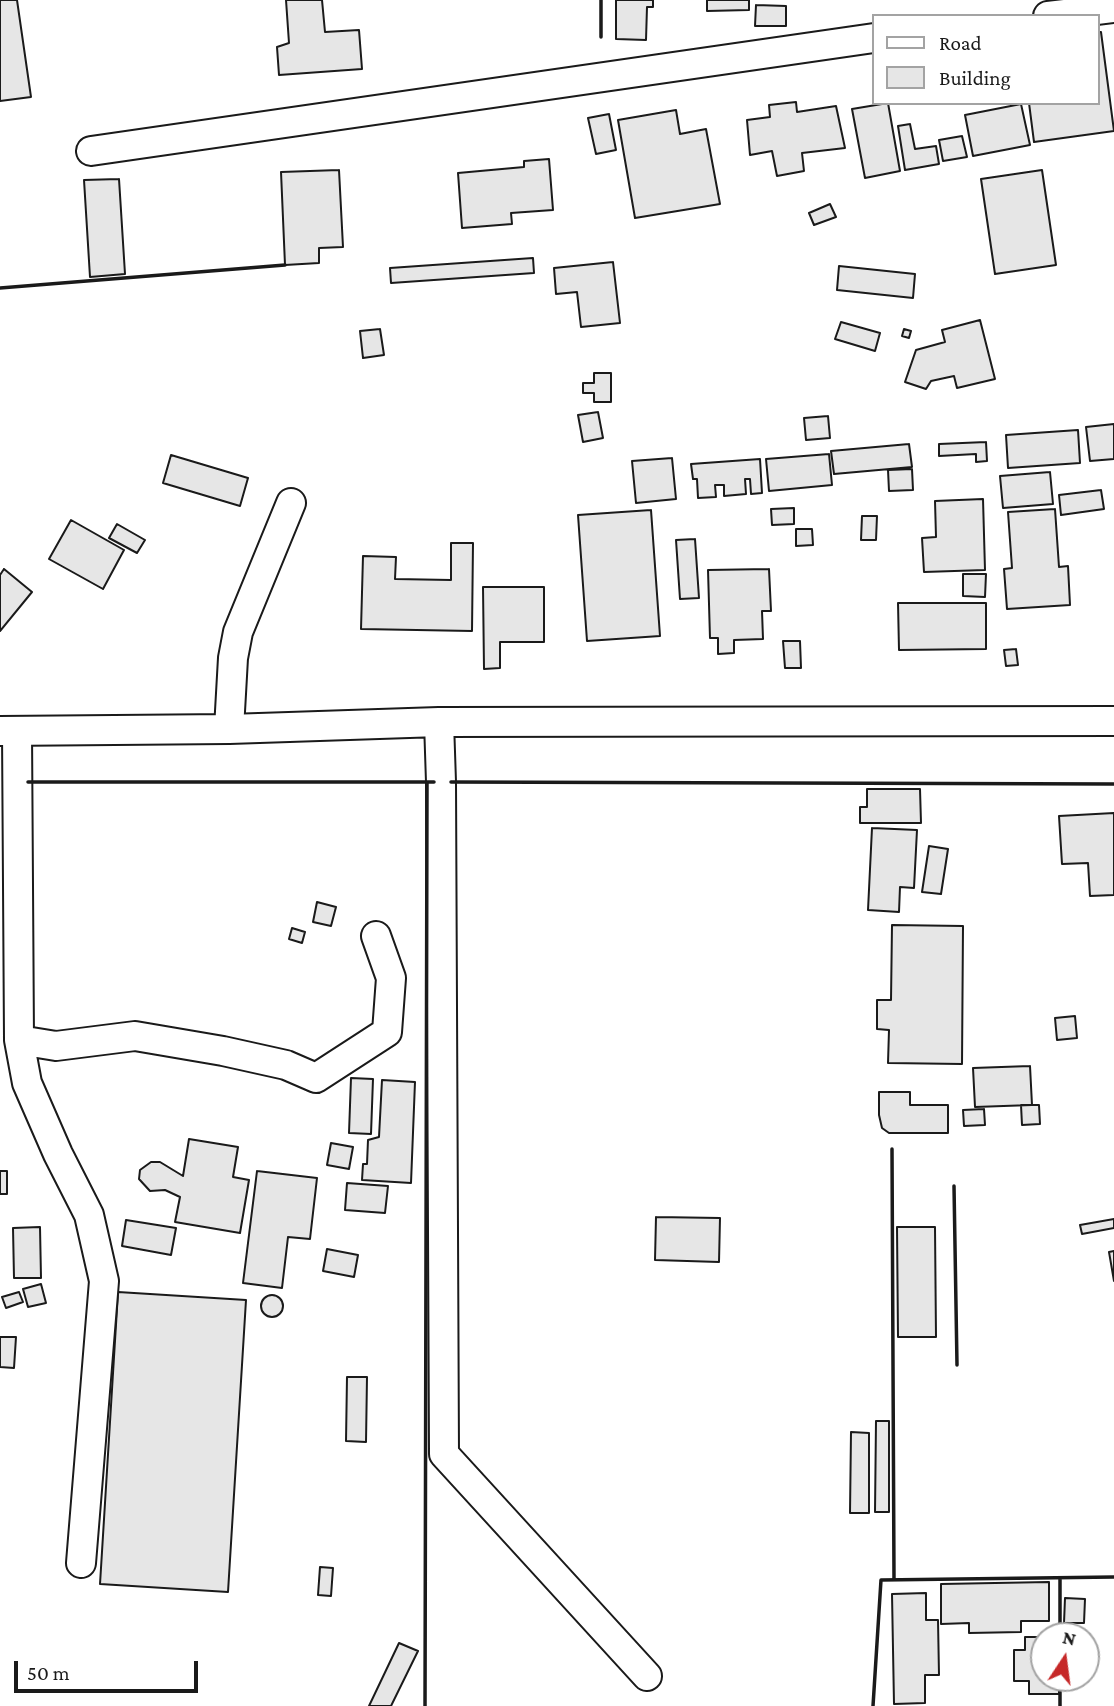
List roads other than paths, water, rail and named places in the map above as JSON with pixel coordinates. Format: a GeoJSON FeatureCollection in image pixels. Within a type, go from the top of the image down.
{"type":"FeatureCollection","features":[{"type":"Feature","properties":{"kind":"street"},"geometry":{"type":"LineString","coordinates":[[1064,14],[1114,8]]}},
{"type":"Feature","properties":{"kind":"street"},"geometry":{"type":"LineString","coordinates":[[91,151],[872,38]]}},
{"type":"Feature","properties":{"kind":"street"},"geometry":{"type":"LineString","coordinates":[[229,729],[237,632],[290,503]]}},
{"type":"Feature","properties":{"kind":"street"},"geometry":{"type":"LineString","coordinates":[[81,1563],[104,1281],[89,1215],[58,1154],[27,1083],[19,1041],[9,731],[229,729],[439,722],[1114,721]]}},
{"type":"Feature","properties":{"kind":"street"},"geometry":{"type":"LineString","coordinates":[[439,722],[444,1454],[647,1676]]}},
{"type":"Feature","properties":{"kind":"street"},"geometry":{"type":"LineString","coordinates":[[19,1041],[55,1046],[135,1036],[286,1065],[316,1078],[387,1032],[391,978],[376,936]]}}]}
